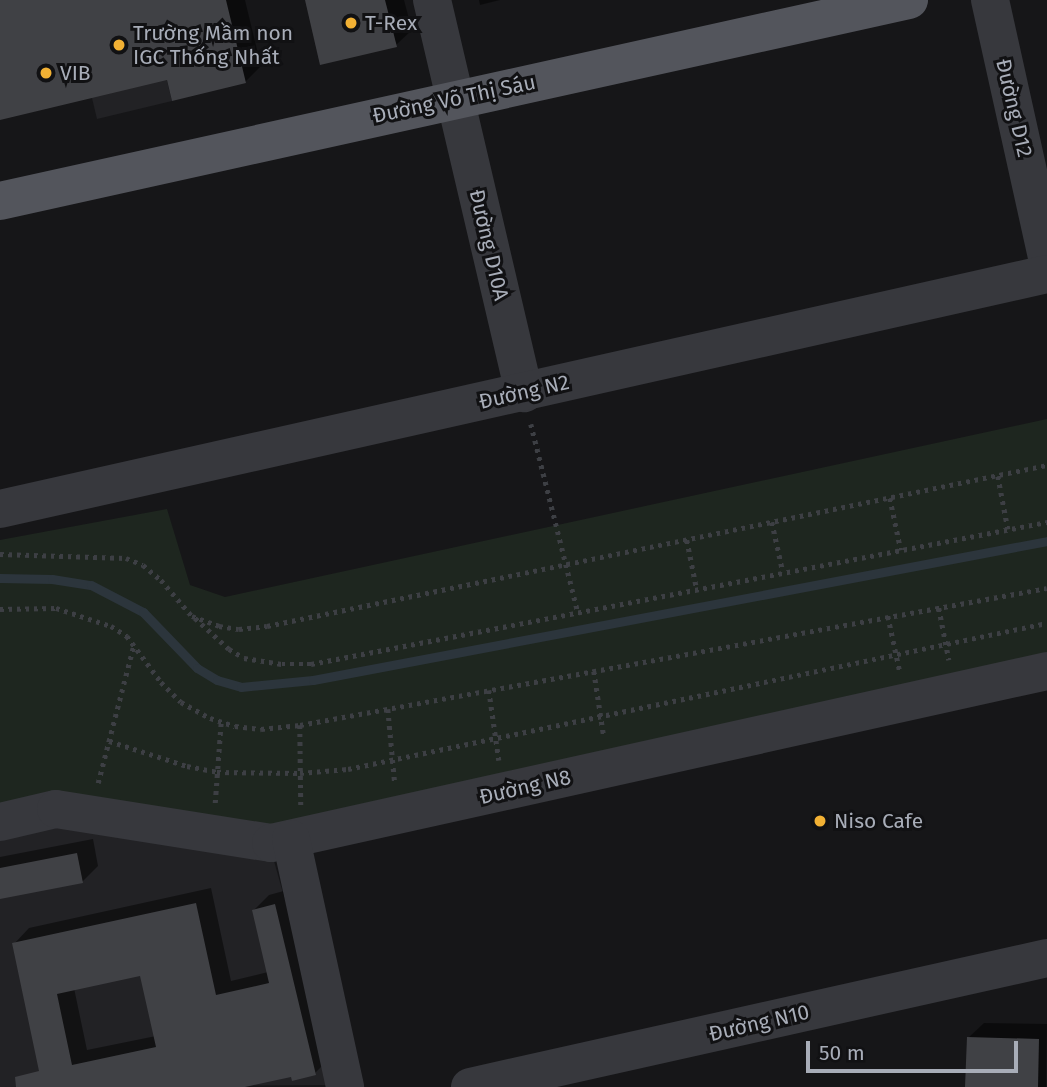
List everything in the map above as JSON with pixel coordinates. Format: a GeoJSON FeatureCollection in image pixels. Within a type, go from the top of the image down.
{"type":"FeatureCollection","features":[{"type":"Feature","properties":{"kind":"main road","name":"Đường Võ Thị Sáu"},"geometry":{"type":"LineString","coordinates":[[0,201],[456,98],[909,0]]}},
{"type":"Feature","properties":{"kind":"street","name":"Đường D10A"},"geometry":{"type":"LineString","coordinates":[[432,0],[524,393]]}},
{"type":"Feature","properties":{"kind":"street","name":"Đường D12"},"geometry":{"type":"LineString","coordinates":[[990,0],[1047,257]]}},
{"type":"Feature","properties":{"kind":"street","name":"Đường N2"},"geometry":{"type":"LineString","coordinates":[[0,509],[1047,274]]}},
{"type":"Feature","properties":{"kind":"street","name":"Đường N8"},"geometry":{"type":"LineString","coordinates":[[0,822],[57,809],[271,843],[296,828],[1047,671]]}},
{"type":"Feature","properties":{"kind":"street"},"geometry":{"type":"LineString","coordinates":[[296,828],[345,1087]]}},
{"type":"Feature","properties":{"kind":"street","name":"Đường N10"},"geometry":{"type":"LineString","coordinates":[[470,1087],[1047,958]]}},
{"type":"Feature","properties":{"kind":"path"},"geometry":{"type":"LineString","coordinates":[[524,393],[578,613]]}},
{"type":"Feature","properties":{"kind":"path"},"geometry":{"type":"LineString","coordinates":[[192,615],[219,626],[239,629],[267,626],[1047,466]]}},
{"type":"Feature","properties":{"kind":"path"},"geometry":{"type":"LineString","coordinates":[[998,476],[1008,530]]}},
{"type":"Feature","properties":{"kind":"path"},"geometry":{"type":"LineString","coordinates":[[890,498],[901,550]]}},
{"type":"Feature","properties":{"kind":"path"},"geometry":{"type":"LineString","coordinates":[[772,522],[783,573]]}},
{"type":"Feature","properties":{"kind":"path"},"geometry":{"type":"LineString","coordinates":[[0,554],[126,558],[143,565],[192,615],[229,649],[244,658],[282,664],[311,664],[1047,522]]}},
{"type":"Feature","properties":{"kind":"path"},"geometry":{"type":"LineString","coordinates":[[687,540],[697,590]]}},
{"type":"Feature","properties":{"kind":"path"},"geometry":{"type":"LineString","coordinates":[[0,609],[56,608],[111,626],[134,644],[171,694],[221,722],[261,729],[300,725],[1047,588]]}},
{"type":"Feature","properties":{"kind":"path"},"geometry":{"type":"LineString","coordinates":[[939,608],[951,671]]}},
{"type":"Feature","properties":{"kind":"path"},"geometry":{"type":"LineString","coordinates":[[888,617],[902,683]]}},
{"type":"Feature","properties":{"kind":"path"},"geometry":{"type":"LineString","coordinates":[[109,741],[195,768],[217,772],[300,773],[393,761],[1047,623]]}},
{"type":"Feature","properties":{"kind":"path"},"geometry":{"type":"LineString","coordinates":[[96,790],[134,644]]}},
{"type":"Feature","properties":{"kind":"path"},"geometry":{"type":"LineString","coordinates":[[594,671],[606,748]]}},
{"type":"Feature","properties":{"kind":"path"},"geometry":{"type":"LineString","coordinates":[[489,690],[501,772]]}},
{"type":"Feature","properties":{"kind":"path"},"geometry":{"type":"LineString","coordinates":[[388,709],[396,795]]}},
{"type":"Feature","properties":{"kind":"path"},"geometry":{"type":"LineString","coordinates":[[214,811],[221,722]]}},
{"type":"Feature","properties":{"kind":"path"},"geometry":{"type":"LineString","coordinates":[[296,828],[300,725]]}},
{"type":"Feature","properties":{"kind":"shaded area","name":"Trường Mầm non IGC Thống Nhất"},"geometry":{"type":"Polygon","coordinates":[[[147,0],[172,101],[97,119],[71,10],[147,0]]]}},
{"type":"Feature","properties":{"kind":"shaded area"},"geometry":{"type":"Polygon","coordinates":[[[1047,419],[1047,661],[271,833],[0,811],[0,540],[167,509],[190,585],[225,597],[1047,419]]]}},
{"type":"Feature","properties":{"kind":"shaded area"},"geometry":{"type":"Polygon","coordinates":[[[58,819],[272,854],[337,1085],[0,1087],[0,832],[58,819]]]}},
{"type":"Feature","properties":{"kind":"building"},"geometry":{"type":"Polygon","coordinates":[[[0,0],[226,0],[246,83],[172,101],[167,80],[0,120],[0,0]]]}},
{"type":"Feature","properties":{"kind":"building","name":"T-Rex"},"geometry":{"type":"Polygon","coordinates":[[[305,0],[385,0],[397,47],[320,65],[305,0]]]}},
{"type":"Feature","properties":{"kind":"building"},"geometry":{"type":"Polygon","coordinates":[[[77,853],[83,883],[0,899],[0,868],[77,853]]]}},
{"type":"Feature","properties":{"kind":"building"},"geometry":{"type":"Polygon","coordinates":[[[196,903],[216,995],[269,983],[252,910],[275,904],[316,1075],[292,1081],[291,1077],[245,1087],[16,1087],[15,1077],[39,1071],[12,943],[196,903]],[[140,976],[57,994],[72,1065],[156,1047],[140,976]]]}},
{"type":"Feature","properties":{"kind":"building"},"geometry":{"type":"Polygon","coordinates":[[[967,1037],[1039,1039],[1038,1087],[965,1087],[967,1037]]]}},
{"type":"Feature","properties":{"kind":"waterway"},"geometry":{"type":"LineString","coordinates":[[0,578],[52,579],[91,585],[143,612],[197,668],[217,680],[241,687],[313,680],[1047,541]]}},
{"type":"Feature","properties":{"kind":"place","name":"T-Rex"},"geometry":{"type":"Point","coordinates":[351,23]}},
{"type":"Feature","properties":{"kind":"place","name":"Trường Mầm non IGC Thống Nhất"},"geometry":{"type":"Point","coordinates":[119,45]}},
{"type":"Feature","properties":{"kind":"place","name":"VIB"},"geometry":{"type":"Point","coordinates":[46,73]}},
{"type":"Feature","properties":{"kind":"place","name":"Niso Cafe"},"geometry":{"type":"Point","coordinates":[820,821]}}]}
